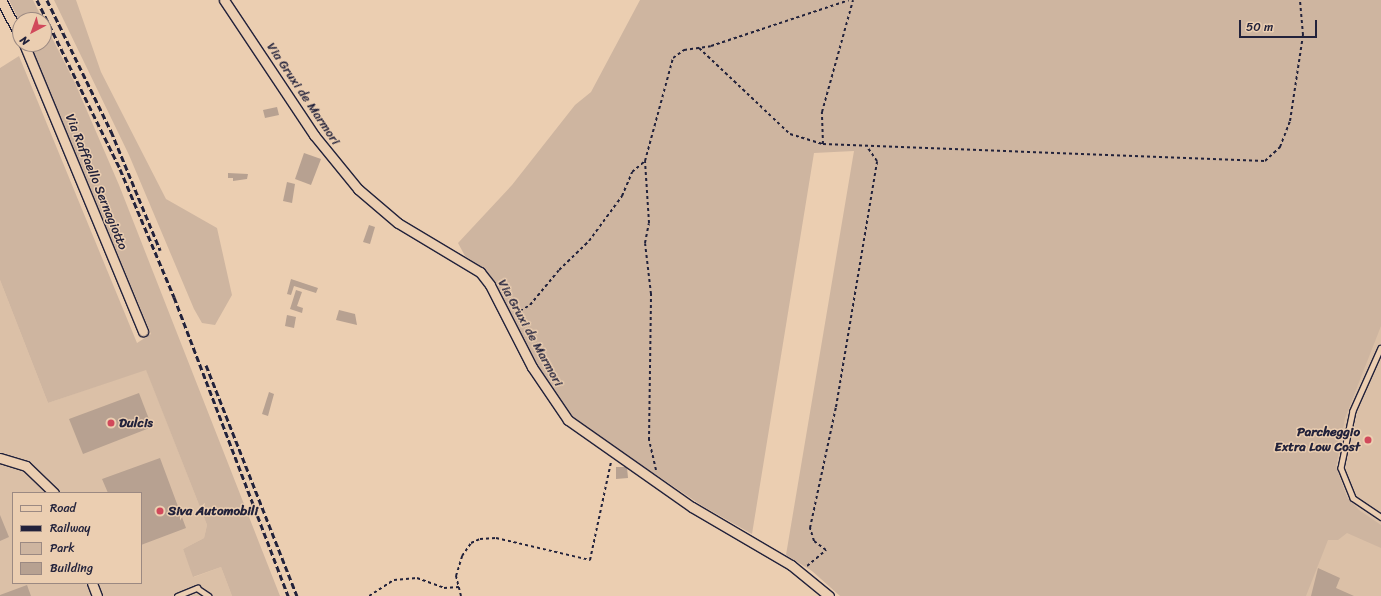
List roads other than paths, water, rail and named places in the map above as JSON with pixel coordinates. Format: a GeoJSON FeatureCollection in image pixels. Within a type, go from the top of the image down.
{"type":"FeatureCollection","features":[{"type":"Feature","properties":{"kind":"street"},"geometry":{"type":"LineString","coordinates":[[1,0],[12,21]]}},
{"type":"Feature","properties":{"kind":"street","name":"Via Gruxi de Marmori"},"geometry":{"type":"LineString","coordinates":[[224,0],[314,135],[358,189],[398,223],[480,272],[553,401],[568,420],[610,451],[715,522],[800,572],[829,596]]}},
{"type":"Feature","properties":{"kind":"street","name":"Via Raffaello Sernagiotto"},"geometry":{"type":"LineString","coordinates":[[27,52],[143,331]]}},
{"type":"Feature","properties":{"kind":"street"},"geometry":{"type":"LineString","coordinates":[[0,458],[26,466],[53,492]]}},
{"type":"Feature","properties":{"kind":"street"},"geometry":{"type":"LineString","coordinates":[[92,584],[97,596]]}},
{"type":"Feature","properties":{"kind":"lane"},"geometry":{"type":"LineString","coordinates":[[1381,348],[1353,411],[1341,468],[1353,498],[1381,517]]}},
{"type":"Feature","properties":{"kind":"lane"},"geometry":{"type":"LineString","coordinates":[[177,596],[197,588],[209,596]]}},
{"type":"Feature","properties":{"kind":"railway"},"geometry":{"type":"LineString","coordinates":[[37,0],[120,169],[174,297],[288,596]]}},
{"type":"Feature","properties":{"kind":"railway"},"geometry":{"type":"LineString","coordinates":[[47,0],[111,131],[160,250]]}},
{"type":"Feature","properties":{"kind":"railway"},"geometry":{"type":"LineString","coordinates":[[206,365],[297,596]]}},
{"type":"Feature","properties":{"kind":"place","name":"Dulcis"},"geometry":{"type":"Point","coordinates":[111,423]}},
{"type":"Feature","properties":{"kind":"place","name":"Parcheggio Extra Low Cost"},"geometry":{"type":"Point","coordinates":[1368,440]}},
{"type":"Feature","properties":{"kind":"place","name":"Siva Automobili"},"geometry":{"type":"Point","coordinates":[160,511]}}]}
